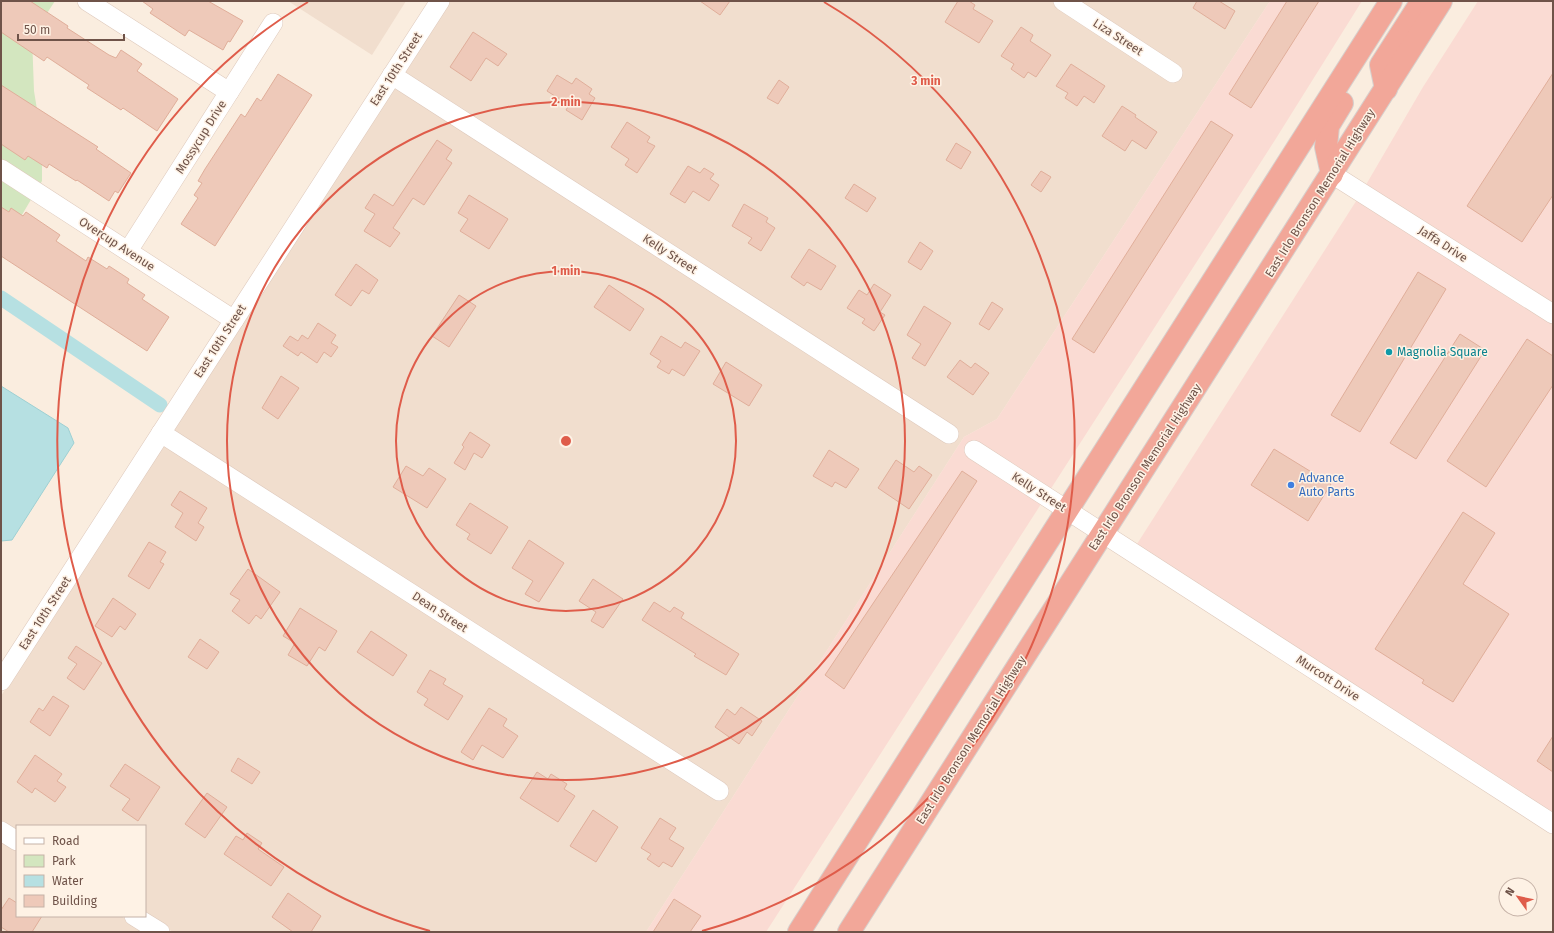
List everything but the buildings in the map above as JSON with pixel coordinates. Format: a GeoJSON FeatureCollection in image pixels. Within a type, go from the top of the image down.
{"type":"FeatureCollection","features":[{"type":"Feature","properties":{"kind":"highway"},"geometry":{"type":"LineString","coordinates":[[799,932],[1391,1]]}},
{"type":"Feature","properties":{"kind":"highway"},"geometry":{"type":"LineString","coordinates":[[1332,174],[1326,147],[1328,126],[1407,1]]}},
{"type":"Feature","properties":{"kind":"highway"},"geometry":{"type":"LineString","coordinates":[[1386,89],[1381,65],[1422,1]]}},
{"type":"Feature","properties":{"kind":"highway","name":"East Irlo Bronson Memorial Highway"},"geometry":{"type":"LineString","coordinates":[[849,932],[1442,1]]}},
{"type":"Feature","properties":{"kind":"street"},"geometry":{"type":"LineString","coordinates":[[87,1],[229,92]]}},
{"type":"Feature","properties":{"kind":"street","name":"East 10th Street"},"geometry":{"type":"LineString","coordinates":[[1,681],[440,1]]}},
{"type":"Feature","properties":{"kind":"street","name":"Liza Street"},"geometry":{"type":"LineString","coordinates":[[1063,1],[1173,72]]}},
{"type":"Feature","properties":{"kind":"street","name":"Mossycup Drive"},"geometry":{"type":"LineString","coordinates":[[128,251],[274,23]]}},
{"type":"Feature","properties":{"kind":"street","name":"Kelly Street"},"geometry":{"type":"LineString","coordinates":[[392,75],[949,434]]}},
{"type":"Feature","properties":{"kind":"street","name":"Overcup Avenue"},"geometry":{"type":"LineString","coordinates":[[1,169],[234,320]]}},
{"type":"Feature","properties":{"kind":"street","name":"Jaffa Drive"},"geometry":{"type":"LineString","coordinates":[[1332,174],[1553,314]]}},
{"type":"Feature","properties":{"kind":"street","name":"Dean Street"},"geometry":{"type":"LineString","coordinates":[[161,433],[719,791]]}},
{"type":"Feature","properties":{"kind":"street","name":"Kelly Street"},"geometry":{"type":"LineString","coordinates":[[974,450],[1103,533]]}},
{"type":"Feature","properties":{"kind":"street","name":"Murcott Drive"},"geometry":{"type":"LineString","coordinates":[[1103,533],[1553,824]]}},
{"type":"Feature","properties":{"kind":"street"},"geometry":{"type":"LineString","coordinates":[[1,831],[16,840]]}},
{"type":"Feature","properties":{"kind":"street"},"geometry":{"type":"LineString","coordinates":[[136,917],[160,932]]}},
{"type":"Feature","properties":{"kind":"shaded area"},"geometry":{"type":"Polygon","coordinates":[[[288,1],[406,1],[372,55],[288,1]]]}},
{"type":"Feature","properties":{"kind":"shaded area"},"geometry":{"type":"Polygon","coordinates":[[[450,1],[1270,1],[997,419],[964,437],[646,932],[173,932],[146,915],[146,825],[16,825],[16,832],[1,823],[1,696],[450,1]]]}},
{"type":"Feature","properties":{"kind":"shaded area"},"geometry":{"type":"Polygon","coordinates":[[[1270,1],[1362,1],[1275,140],[766,932],[646,932],[964,437],[997,419],[1270,1]]]}},
{"type":"Feature","properties":{"kind":"shaded area"},"geometry":{"type":"Polygon","coordinates":[[[1478,1],[1553,1],[1553,820],[1128,558],[1360,195],[1423,87],[1478,1]]]}},
{"type":"Feature","properties":{"kind":"shaded area"},"geometry":{"type":"Polygon","coordinates":[[[1,840],[16,849],[16,917],[123,917],[146,932],[1,932],[1,840]]]}},
{"type":"Feature","properties":{"kind":"green space"},"geometry":{"type":"Polygon","coordinates":[[[1,1],[55,1],[32,36],[34,91],[42,140],[42,181],[13,230],[1,237],[1,1]]]}},
{"type":"Feature","properties":{"kind":"water"},"geometry":{"type":"Polygon","coordinates":[[[1,386],[68,428],[74,443],[12,540],[1,541],[1,386]]]}},
{"type":"Feature","properties":{"kind":"waterway"},"geometry":{"type":"LineString","coordinates":[[1,298],[160,405]]}},
{"type":"Feature","properties":{"kind":"place","name":"Magnolia Square"},"geometry":{"type":"Point","coordinates":[1389,352]}},
{"type":"Feature","properties":{"kind":"place","name":"Advance Auto Parts"},"geometry":{"type":"Point","coordinates":[1291,485]}}]}
